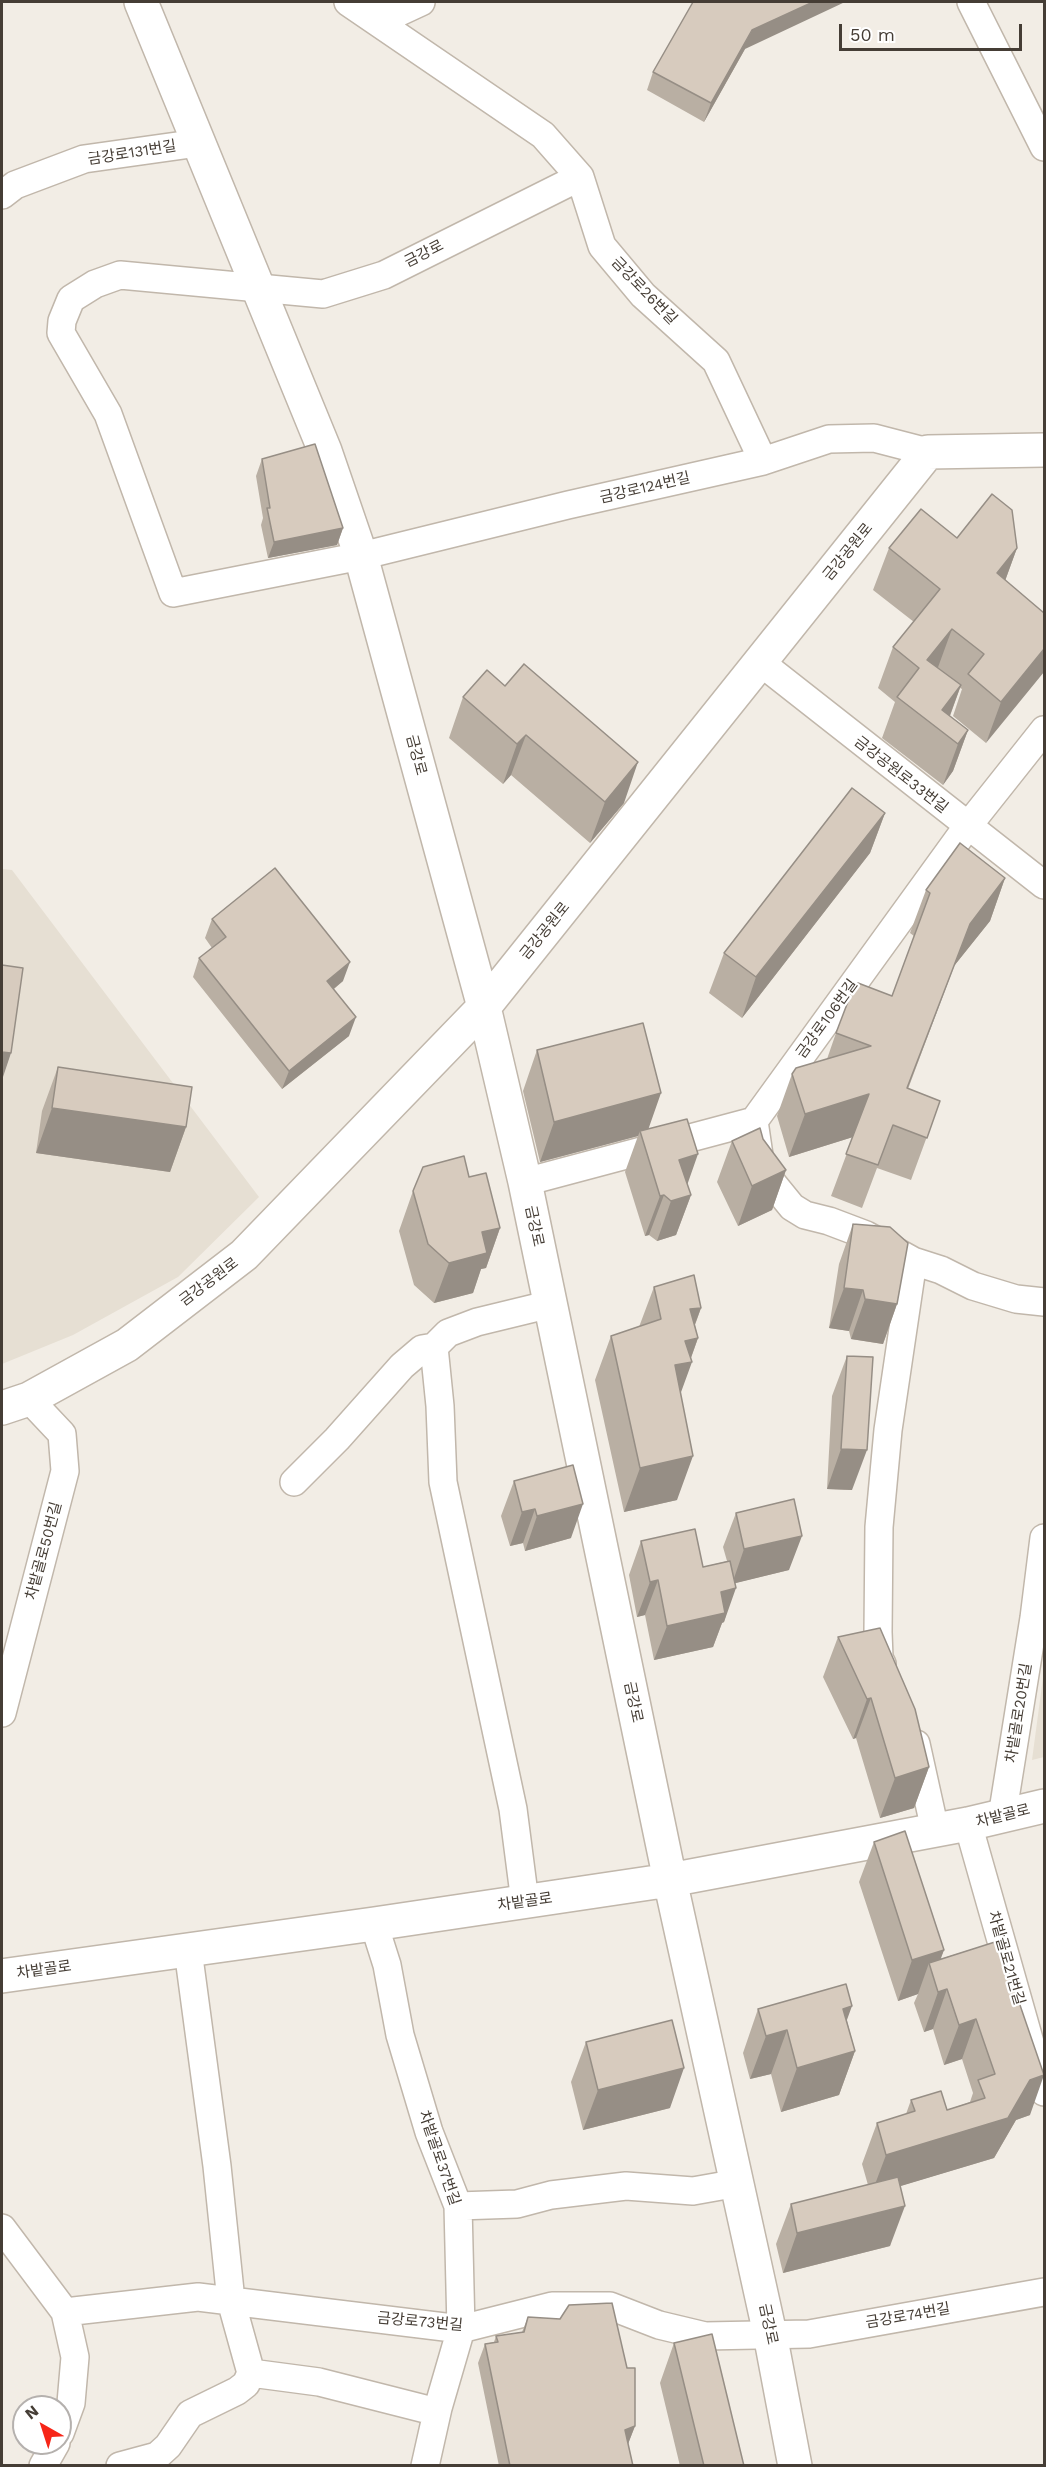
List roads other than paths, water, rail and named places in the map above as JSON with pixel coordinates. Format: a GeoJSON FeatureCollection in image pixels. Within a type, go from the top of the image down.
{"type":"FeatureCollection","features":[{"type":"Feature","properties":{"kind":"street","name":"금강로"},"geometry":{"type":"LineString","coordinates":[[141,2],[325,451],[361,556],[484,1007],[525,1182],[670,1880],[770,2334],[795,2466]]}},
{"type":"Feature","properties":{"kind":"street","name":"금강로26번길"},"geometry":{"type":"LineString","coordinates":[[348,2],[378,12],[543,135],[580,177],[602,246],[643,295],[716,361],[763,461]]}},
{"type":"Feature","properties":{"kind":"street"},"geometry":{"type":"LineString","coordinates":[[378,12],[421,2]]}},
{"type":"Feature","properties":{"kind":"street"},"geometry":{"type":"LineString","coordinates":[[971,2],[1044,147]]}},
{"type":"Feature","properties":{"kind":"street","name":"금강로131번길"},"geometry":{"type":"LineString","coordinates":[[2,195],[15,185],[84,159],[198,142]]}},
{"type":"Feature","properties":{"kind":"street","name":"금강로"},"geometry":{"type":"LineString","coordinates":[[259,290],[323,294],[384,275],[580,177]]}},
{"type":"Feature","properties":{"kind":"street","name":"금강로124번길"},"geometry":{"type":"LineString","coordinates":[[259,290],[120,275],[95,284],[71,299],[62,321],[61,333],[108,414],[173,593],[361,556],[568,505],[763,461],[829,439],[874,438],[928,452]]}},
{"type":"Feature","properties":{"kind":"street"},"geometry":{"type":"LineString","coordinates":[[928,452],[1044,450]]}},
{"type":"Feature","properties":{"kind":"street","name":"금강공원로"},"geometry":{"type":"LineString","coordinates":[[15,1403],[127,1345],[244,1255],[484,1007],[928,452]]}},
{"type":"Feature","properties":{"kind":"street","name":"금강공원로33번길"},"geometry":{"type":"LineString","coordinates":[[760,662],[967,827],[1044,885]]}},
{"type":"Feature","properties":{"kind":"street","name":"금강로106번길"},"geometry":{"type":"LineString","coordinates":[[753,1120],[967,827],[1044,730]]}},
{"type":"Feature","properties":{"kind":"street"},"geometry":{"type":"LineString","coordinates":[[525,1182],[753,1120],[761,1168],[792,1207],[805,1215],[866,1235],[913,1261],[941,1270],[973,1286],[1016,1299],[1044,1302]]}},
{"type":"Feature","properties":{"kind":"street"},"geometry":{"type":"LineString","coordinates":[[894,1691],[879,1658],[879,1527],[888,1430],[913,1261]]}},
{"type":"Feature","properties":{"kind":"street"},"geometry":{"type":"LineString","coordinates":[[294,1482],[337,1439],[402,1366],[422,1349],[434,1347],[448,1333],[477,1322],[550,1304]]}},
{"type":"Feature","properties":{"kind":"street"},"geometry":{"type":"LineString","coordinates":[[434,1347],[439,1384],[443,1482],[513,1809],[525,1902]]}},
{"type":"Feature","properties":{"kind":"street","name":"차밭골로50번길"},"geometry":{"type":"LineString","coordinates":[[2,1713],[65,1471],[62,1434],[15,1403]]}},
{"type":"Feature","properties":{"kind":"street","name":"차밭골로20번길"},"geometry":{"type":"LineString","coordinates":[[1002,1817],[1034,1618],[1044,1538]]}},
{"type":"Feature","properties":{"kind":"street"},"geometry":{"type":"LineString","coordinates":[[907,1724],[916,1745],[935,1830]]}},
{"type":"Feature","properties":{"kind":"street","name":"차밭골로"},"geometry":{"type":"LineString","coordinates":[[2,1976],[670,1880],[968,1824],[1044,1806]]}},
{"type":"Feature","properties":{"kind":"street","name":"차밭골로21번길"},"geometry":{"type":"LineString","coordinates":[[968,1824],[1044,2092]]}},
{"type":"Feature","properties":{"kind":"street","name":"차밭골로37번길"},"geometry":{"type":"LineString","coordinates":[[374,1924],[387,1965],[400,2035],[429,2132],[458,2206],[461,2329],[437,2412],[425,2466]]}},
{"type":"Feature","properties":{"kind":"street"},"geometry":{"type":"LineString","coordinates":[[120,2466],[157,2456],[168,2446],[190,2414],[237,2391],[246,2384],[251,2373],[231,2301],[217,2166],[188,1950]]}},
{"type":"Feature","properties":{"kind":"street"},"geometry":{"type":"LineString","coordinates":[[458,2206],[517,2204],[551,2195],[626,2186],[693,2191],[738,2183]]}},
{"type":"Feature","properties":{"kind":"street"},"geometry":{"type":"LineString","coordinates":[[2,2228],[65,2312],[75,2356],[72,2395]]}},
{"type":"Feature","properties":{"kind":"street","name":"금강로74번길"},"geometry":{"type":"LineString","coordinates":[[770,2334],[809,2334],[1044,2292]]}},
{"type":"Feature","properties":{"kind":"street","name":"금강로73번길"},"geometry":{"type":"LineString","coordinates":[[65,2312],[198,2297],[461,2329],[552,2306],[610,2306],[659,2325],[705,2336],[770,2334]]}},
{"type":"Feature","properties":{"kind":"street"},"geometry":{"type":"LineString","coordinates":[[251,2373],[319,2382],[437,2412]]}}]}
